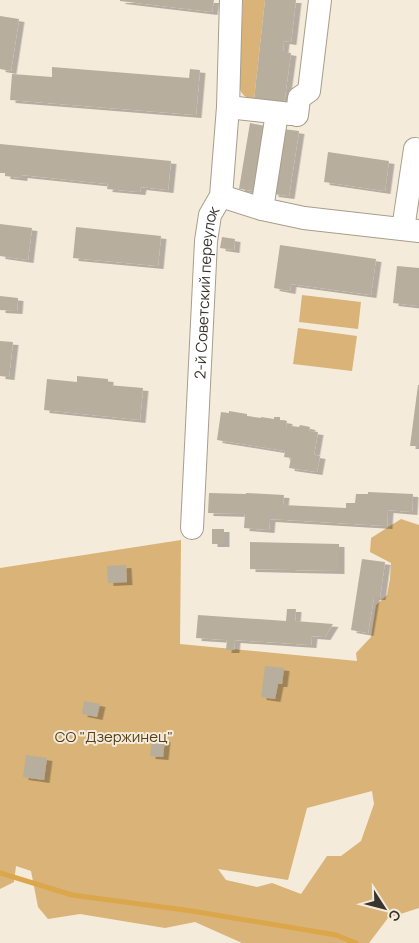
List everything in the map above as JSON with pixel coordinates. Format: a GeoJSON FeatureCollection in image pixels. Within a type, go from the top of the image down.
{"type":"FeatureCollection","features":[{"type":"Feature","properties":{"kind":"street","name":"2-й Советский переулок"},"geometry":{"type":"LineString","coordinates":[[192,528],[206,241],[210,215],[221,196],[228,107],[231,0]]}},
{"type":"Feature","properties":{"kind":"street"},"geometry":{"type":"LineString","coordinates":[[262,209],[299,98],[310,91],[320,0]]}},
{"type":"Feature","properties":{"kind":"street"},"geometry":{"type":"LineString","coordinates":[[228,107],[293,114]]}},
{"type":"Feature","properties":{"kind":"street"},"geometry":{"type":"LineString","coordinates":[[221,196],[262,209],[304,218],[411,230],[415,149]]}},
{"type":"Feature","properties":{"kind":"green space"},"geometry":{"type":"Polygon","coordinates":[[[243,0],[265,0],[254,100],[244,96],[239,87],[243,0]]]}},
{"type":"Feature","properties":{"kind":"green space"},"geometry":{"type":"Polygon","coordinates":[[[302,295],[361,302],[358,329],[299,322],[302,295]]]}},
{"type":"Feature","properties":{"kind":"green space"},"geometry":{"type":"Polygon","coordinates":[[[298,328],[357,336],[352,371],[293,364],[298,328]]]}},
{"type":"Feature","properties":{"kind":"green space","name":"СО \"Дзержинец\""},"geometry":{"type":"Polygon","coordinates":[[[401,519],[419,525],[419,908],[388,918],[369,943],[242,943],[195,922],[165,928],[80,914],[48,919],[38,907],[31,871],[16,866],[14,882],[0,889],[0,568],[181,540],[180,644],[357,661],[356,653],[371,637],[376,605],[387,595],[390,579],[391,563],[370,552],[371,538],[401,519]],[[372,791],[307,808],[288,880],[218,869],[226,880],[257,887],[272,883],[301,894],[327,856],[341,856],[361,841],[374,804],[372,791]]]}},
{"type":"Feature","properties":{"kind":"building"},"geometry":{"type":"Polygon","coordinates":[[[120,0],[214,0],[212,12],[120,0]]]}},
{"type":"Feature","properties":{"kind":"building"},"geometry":{"type":"Polygon","coordinates":[[[265,0],[296,0],[291,42],[284,41],[283,50],[291,53],[284,104],[254,100],[265,0]]]}},
{"type":"Feature","properties":{"kind":"building"},"geometry":{"type":"Polygon","coordinates":[[[0,16],[19,19],[11,71],[0,69],[0,16]]]}},
{"type":"Feature","properties":{"kind":"building"},"geometry":{"type":"Polygon","coordinates":[[[52,67],[189,78],[190,69],[200,70],[196,115],[10,100],[12,74],[52,77],[52,67]]]}},
{"type":"Feature","properties":{"kind":"building"},"geometry":{"type":"Polygon","coordinates":[[[250,123],[265,126],[255,191],[239,189],[250,123]]]}},
{"type":"Feature","properties":{"kind":"building"},"geometry":{"type":"Polygon","coordinates":[[[283,129],[299,131],[289,196],[273,194],[283,129]]]}},
{"type":"Feature","properties":{"kind":"building"},"geometry":{"type":"Polygon","coordinates":[[[0,144],[171,161],[168,190],[141,187],[140,192],[107,189],[108,184],[22,175],[22,178],[5,176],[5,173],[0,173],[0,144]]]}},
{"type":"Feature","properties":{"kind":"building"},"geometry":{"type":"Polygon","coordinates":[[[328,152],[389,161],[385,191],[324,182],[328,152]]]}},
{"type":"Feature","properties":{"kind":"building"},"geometry":{"type":"Polygon","coordinates":[[[0,224],[32,228],[28,260],[0,256],[0,224]]]}},
{"type":"Feature","properties":{"kind":"building"},"geometry":{"type":"Polygon","coordinates":[[[76,227],[161,236],[158,266],[73,258],[76,227]]]}},
{"type":"Feature","properties":{"kind":"building"},"geometry":{"type":"Polygon","coordinates":[[[222,237],[235,239],[234,250],[220,248],[222,237]]]}},
{"type":"Feature","properties":{"kind":"building"},"geometry":{"type":"Polygon","coordinates":[[[280,245],[376,259],[371,295],[291,284],[290,291],[274,288],[280,245]]]}},
{"type":"Feature","properties":{"kind":"building"},"geometry":{"type":"Polygon","coordinates":[[[397,266],[419,268],[419,306],[393,303],[397,266]]]}},
{"type":"Feature","properties":{"kind":"building"},"geometry":{"type":"Polygon","coordinates":[[[0,296],[18,298],[17,311],[0,310],[0,296]]]}},
{"type":"Feature","properties":{"kind":"building"},"geometry":{"type":"Polygon","coordinates":[[[0,341],[13,342],[9,377],[0,376],[0,341]]]}},
{"type":"Feature","properties":{"kind":"building"},"geometry":{"type":"Polygon","coordinates":[[[77,376],[108,379],[108,385],[143,388],[140,420],[44,410],[47,379],[77,382],[77,376]]]}},
{"type":"Feature","properties":{"kind":"building"},"geometry":{"type":"Polygon","coordinates":[[[418,385],[419,446],[410,446],[418,385]]]}},
{"type":"Feature","properties":{"kind":"building"},"geometry":{"type":"Polygon","coordinates":[[[229,411],[261,418],[274,419],[274,417],[280,417],[280,420],[287,421],[286,427],[299,427],[300,425],[310,427],[309,431],[318,432],[314,455],[320,456],[317,472],[289,468],[291,458],[284,457],[285,451],[217,440],[221,412],[229,413],[229,411]]]}},
{"type":"Feature","properties":{"kind":"building"},"geometry":{"type":"Polygon","coordinates":[[[368,492],[413,494],[412,512],[388,510],[387,526],[270,519],[269,530],[244,528],[245,514],[208,513],[209,493],[284,495],[283,505],[346,508],[346,503],[355,503],[356,494],[368,494],[368,492]]]}},
{"type":"Feature","properties":{"kind":"building"},"geometry":{"type":"Polygon","coordinates":[[[212,529],[224,529],[224,544],[212,544],[212,529]]]}},
{"type":"Feature","properties":{"kind":"building"},"geometry":{"type":"Polygon","coordinates":[[[250,542],[339,544],[339,571],[250,569],[250,542]]]}},
{"type":"Feature","properties":{"kind":"building"},"geometry":{"type":"Polygon","coordinates":[[[362,559],[385,562],[380,597],[374,597],[368,633],[351,630],[362,559]]]}},
{"type":"Feature","properties":{"kind":"building"},"geometry":{"type":"Polygon","coordinates":[[[126,565],[127,582],[108,583],[107,566],[126,565]]]}},
{"type":"Feature","properties":{"kind":"building"},"geometry":{"type":"Polygon","coordinates":[[[287,609],[296,609],[295,621],[333,624],[325,637],[312,636],[311,645],[235,640],[234,650],[226,650],[227,640],[196,638],[198,615],[286,621],[287,609]]]}},
{"type":"Feature","properties":{"kind":"building"},"geometry":{"type":"Polygon","coordinates":[[[265,666],[284,668],[282,684],[278,684],[275,699],[261,697],[265,666]]]}},
{"type":"Feature","properties":{"kind":"building"},"geometry":{"type":"Polygon","coordinates":[[[84,701],[100,704],[97,717],[82,714],[84,701]]]}},
{"type":"Feature","properties":{"kind":"building"},"geometry":{"type":"Polygon","coordinates":[[[152,738],[165,739],[163,757],[150,756],[152,738]]]}},
{"type":"Feature","properties":{"kind":"building"},"geometry":{"type":"Polygon","coordinates":[[[26,755],[47,758],[44,780],[23,777],[26,755]]]}},
{"type":"Feature","properties":{"kind":"waterway"},"geometry":{"type":"LineString","coordinates":[[0,873],[72,895],[192,911],[336,935],[356,943]]}}]}
